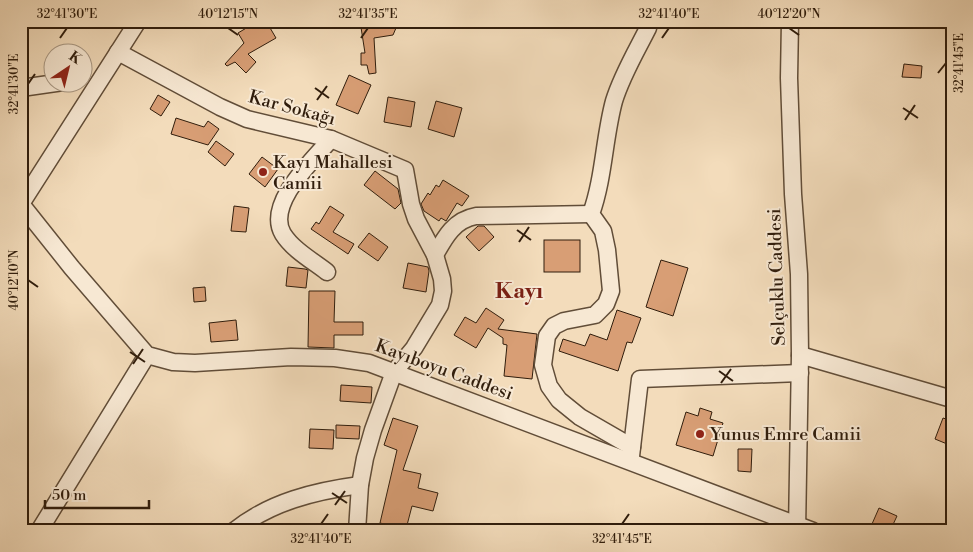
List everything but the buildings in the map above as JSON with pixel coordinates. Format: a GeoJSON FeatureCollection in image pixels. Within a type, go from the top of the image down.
{"type":"FeatureCollection","features":[{"type":"Feature","properties":{"kind":"street"},"geometry":{"type":"LineString","coordinates":[[39,531],[147,354],[72,268],[21,204],[138,21]]}},
{"type":"Feature","properties":{"kind":"street","name":"Selçuklu Caddesi"},"geometry":{"type":"LineString","coordinates":[[790,21],[789,78],[793,194],[799,274],[800,373],[797,528]]}},
{"type":"Feature","properties":{"kind":"street"},"geometry":{"type":"LineString","coordinates":[[591,214],[597,198],[614,102],[621,81],[648,28]]}},
{"type":"Feature","properties":{"kind":"street","name":"Kar Sokağı"},"geometry":{"type":"LineString","coordinates":[[118,52],[220,107],[247,119],[331,139],[405,170],[411,204],[416,219],[435,255]]}},
{"type":"Feature","properties":{"kind":"street"},"geometry":{"type":"LineString","coordinates":[[92,79],[102,78]]}},
{"type":"Feature","properties":{"kind":"street"},"geometry":{"type":"LineString","coordinates":[[21,88],[42,85]]}},
{"type":"Feature","properties":{"kind":"street"},"geometry":{"type":"LineString","coordinates":[[327,272],[290,242],[282,232],[279,218],[282,205],[291,187],[331,139]]}},
{"type":"Feature","properties":{"kind":"street"},"geometry":{"type":"LineString","coordinates":[[357,531],[360,485],[365,458],[394,372],[414,348],[440,305],[443,291],[442,279],[435,255],[447,233],[466,218],[476,216],[591,214]]}},
{"type":"Feature","properties":{"kind":"street"},"geometry":{"type":"LineString","coordinates":[[591,214],[603,231],[611,290],[606,304],[595,316],[564,321],[554,326],[547,336],[543,365],[549,386],[559,400],[580,417],[631,454],[640,379],[800,373]]}},
{"type":"Feature","properties":{"kind":"street","name":"Kayıboyu Caddesi"},"geometry":{"type":"LineString","coordinates":[[147,354],[173,362],[195,364],[291,357],[335,358],[369,363],[631,454],[797,528],[813,531]]}},
{"type":"Feature","properties":{"kind":"street"},"geometry":{"type":"LineString","coordinates":[[800,355],[952,399]]}},
{"type":"Feature","properties":{"kind":"street"},"geometry":{"type":"LineString","coordinates":[[234,531],[247,521],[290,501],[336,488],[360,485]]}},
{"type":"Feature","properties":{"kind":"place","name":"Kayı Mahallesi Camii"},"geometry":{"type":"Point","coordinates":[263,172]}},
{"type":"Feature","properties":{"kind":"place","name":"Yunus Emre Camii"},"geometry":{"type":"Point","coordinates":[700,434]}},
{"type":"Feature","properties":{"kind":"district","name":"Kayı"},"geometry":{"type":"Point","coordinates":[519,291]}}]}
